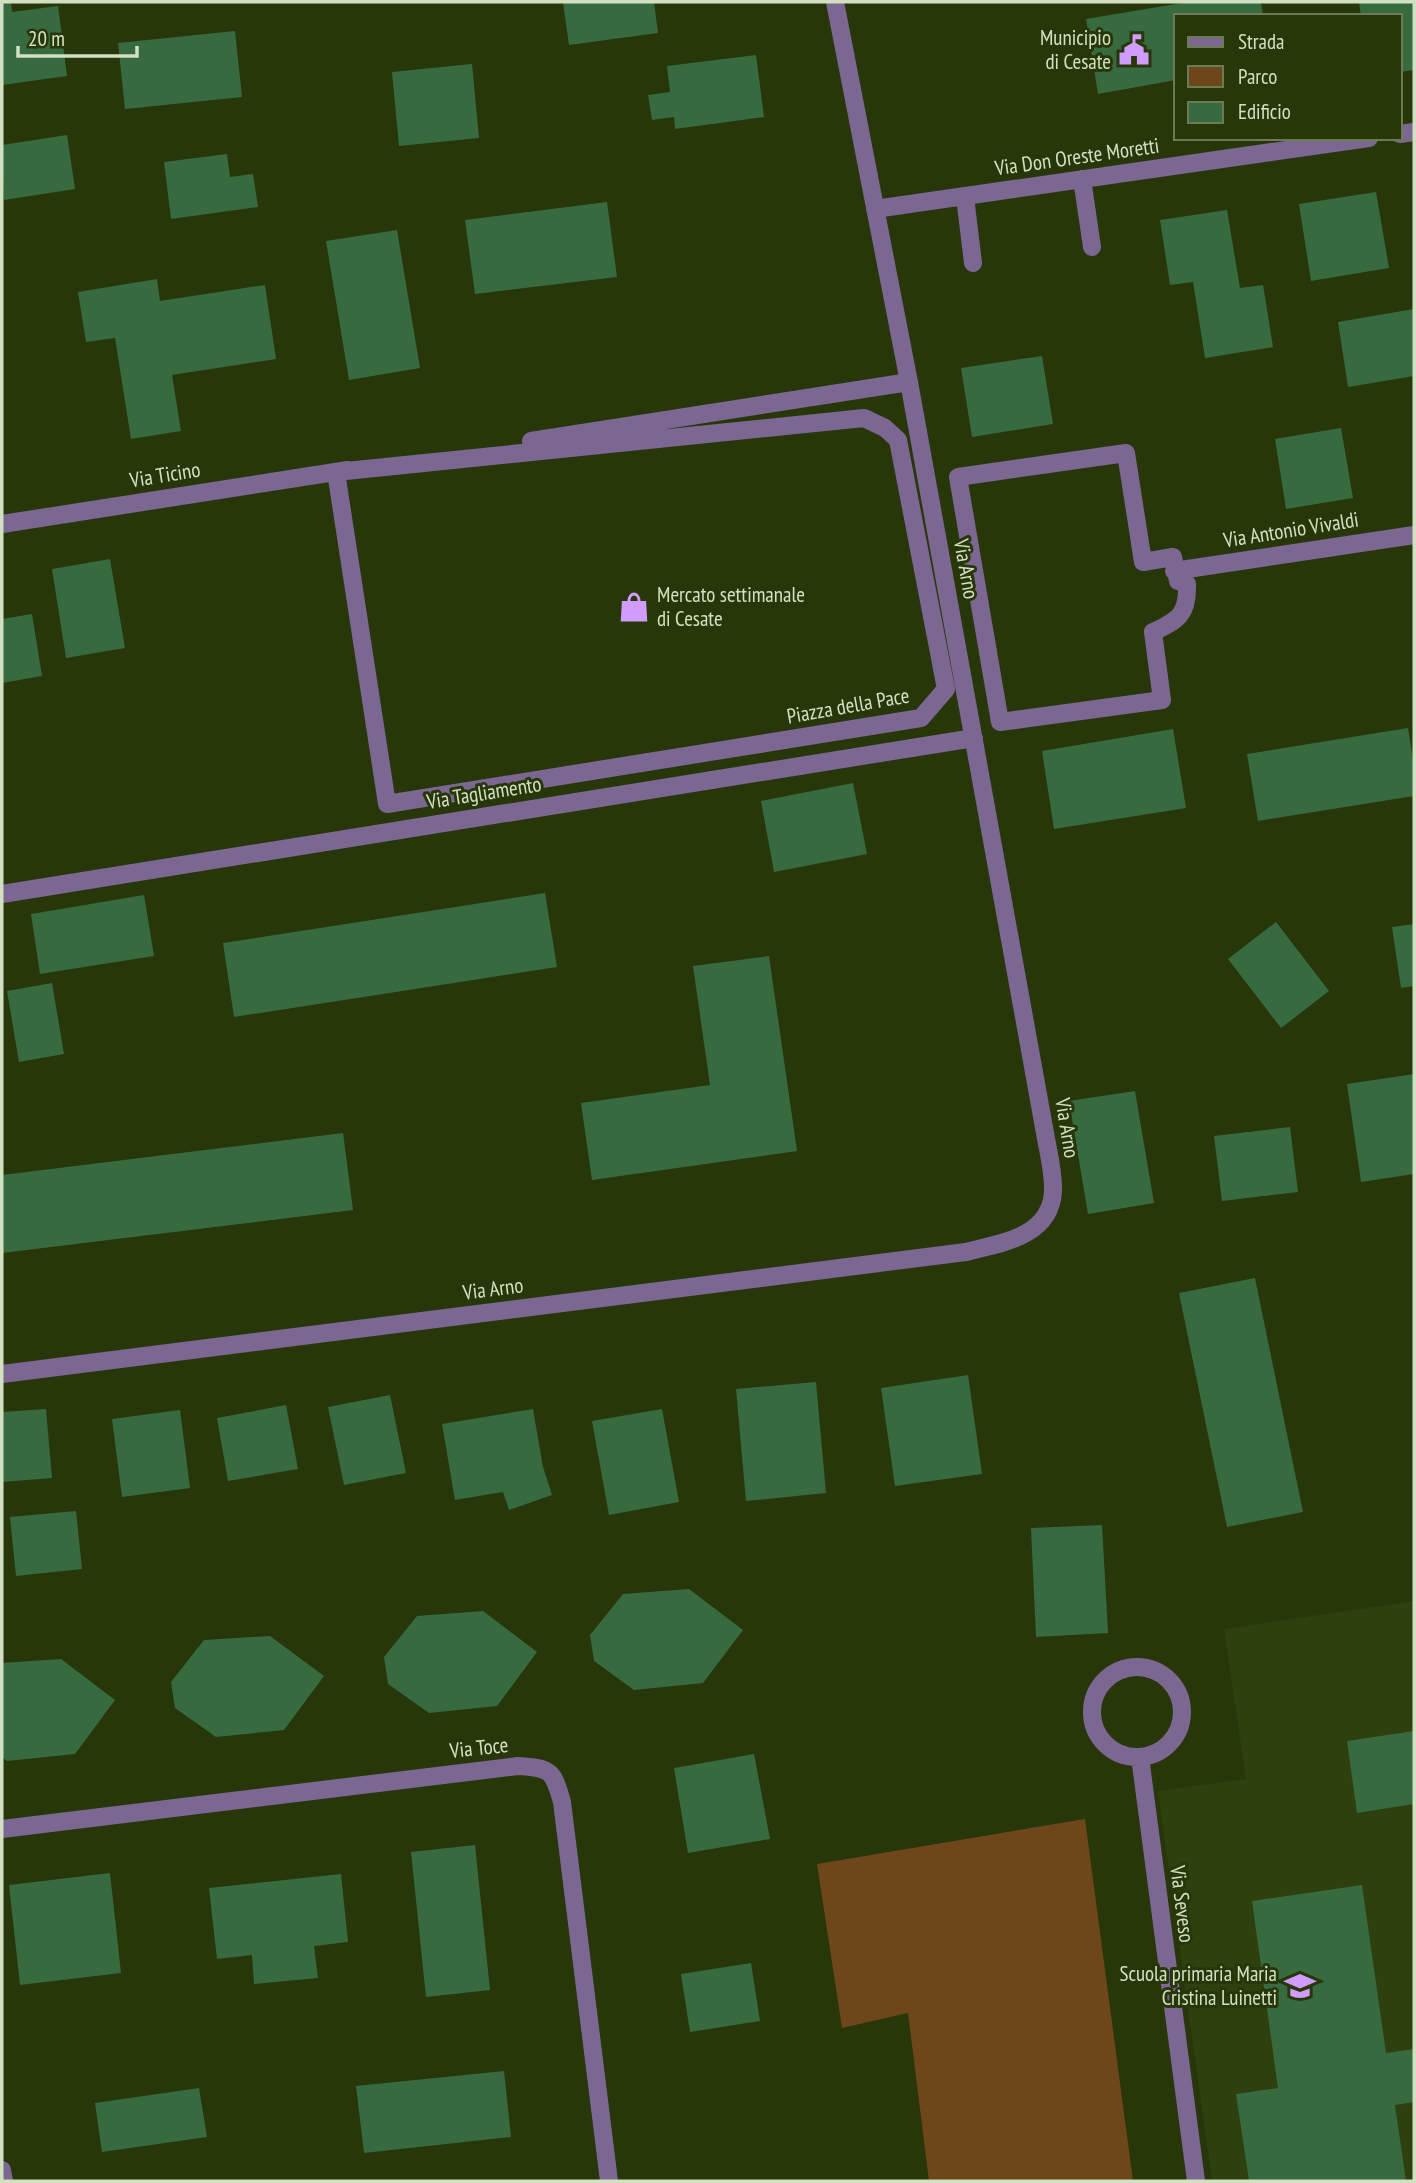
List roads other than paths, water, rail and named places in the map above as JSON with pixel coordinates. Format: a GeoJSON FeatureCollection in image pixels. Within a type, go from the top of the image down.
{"type":"FeatureCollection","features":[{"type":"Feature","properties":{"kind":"street","name":"Via Arno"},"geometry":{"type":"LineString","coordinates":[[2,1374],[966,1252],[1014,1240],[1030,1233],[1043,1220],[1051,1205],[1053,1190],[1045,1133],[909,382],[835,2]]}},
{"type":"Feature","properties":{"kind":"street","name":"Via Don Oreste Moretti"},"geometry":{"type":"LineString","coordinates":[[875,209],[1355,140]]}},
{"type":"Feature","properties":{"kind":"street"},"geometry":{"type":"LineString","coordinates":[[1082,179],[1091,247]]}},
{"type":"Feature","properties":{"kind":"street"},"geometry":{"type":"LineString","coordinates":[[965,197],[973,263]]}},
{"type":"Feature","properties":{"kind":"street"},"geometry":{"type":"LineString","coordinates":[[336,472],[909,382]]}},
{"type":"Feature","properties":{"kind":"street","name":"Piazza della Pace"},"geometry":{"type":"LineString","coordinates":[[864,418],[885,428],[898,440],[946,689],[921,718],[387,804],[336,472],[864,418]]}},
{"type":"Feature","properties":{"kind":"street"},"geometry":{"type":"LineString","coordinates":[[1126,453],[1143,562],[1173,557],[1174,571],[1178,581],[1187,584],[1188,603],[1174,622],[1153,632],[1162,699],[1000,722],[958,477],[1126,453]]}},
{"type":"Feature","properties":{"kind":"street","name":"Via Ticino"},"geometry":{"type":"LineString","coordinates":[[2,524],[336,472]]}},
{"type":"Feature","properties":{"kind":"street","name":"Via Antonio Vivaldi"},"geometry":{"type":"LineString","coordinates":[[1174,571],[1414,535]]}},
{"type":"Feature","properties":{"kind":"street","name":"Via Tagliamento"},"geometry":{"type":"LineString","coordinates":[[2,894],[974,738]]}},
{"type":"Feature","properties":{"kind":"street"},"geometry":{"type":"LineString","coordinates":[[1141,1667],[1156,1671],[1168,1680],[1177,1692],[1181,1705],[1181,1721],[1167,1746],[1155,1754],[1140,1757],[1125,1756],[1112,1750],[1101,1739],[1094,1726],[1092,1711],[1102,1684],[1113,1674],[1127,1668],[1141,1667]]}},
{"type":"Feature","properties":{"kind":"street","name":"Via Seveso"},"geometry":{"type":"LineString","coordinates":[[1140,1757],[1196,2181]]}},
{"type":"Feature","properties":{"kind":"street","name":"Via Toce"},"geometry":{"type":"LineString","coordinates":[[2,1829],[518,1766],[542,1767],[552,1776],[562,1802],[609,2181]]}},
{"type":"Feature","properties":{"kind":"street"},"geometry":{"type":"LineString","coordinates":[[2,2170],[4,2181]]}},
{"type":"Feature","properties":{"kind":"place","name":"Municipio di Cesate"},"geometry":{"type":"Point","coordinates":[1134,50]}},
{"type":"Feature","properties":{"kind":"place","name":"Mercato settimanale di Cesate"},"geometry":{"type":"Point","coordinates":[634,607]}},
{"type":"Feature","properties":{"kind":"place","name":"Scuola primaria Maria Cristina Luinetti"},"geometry":{"type":"Point","coordinates":[1300,1986]}}]}
